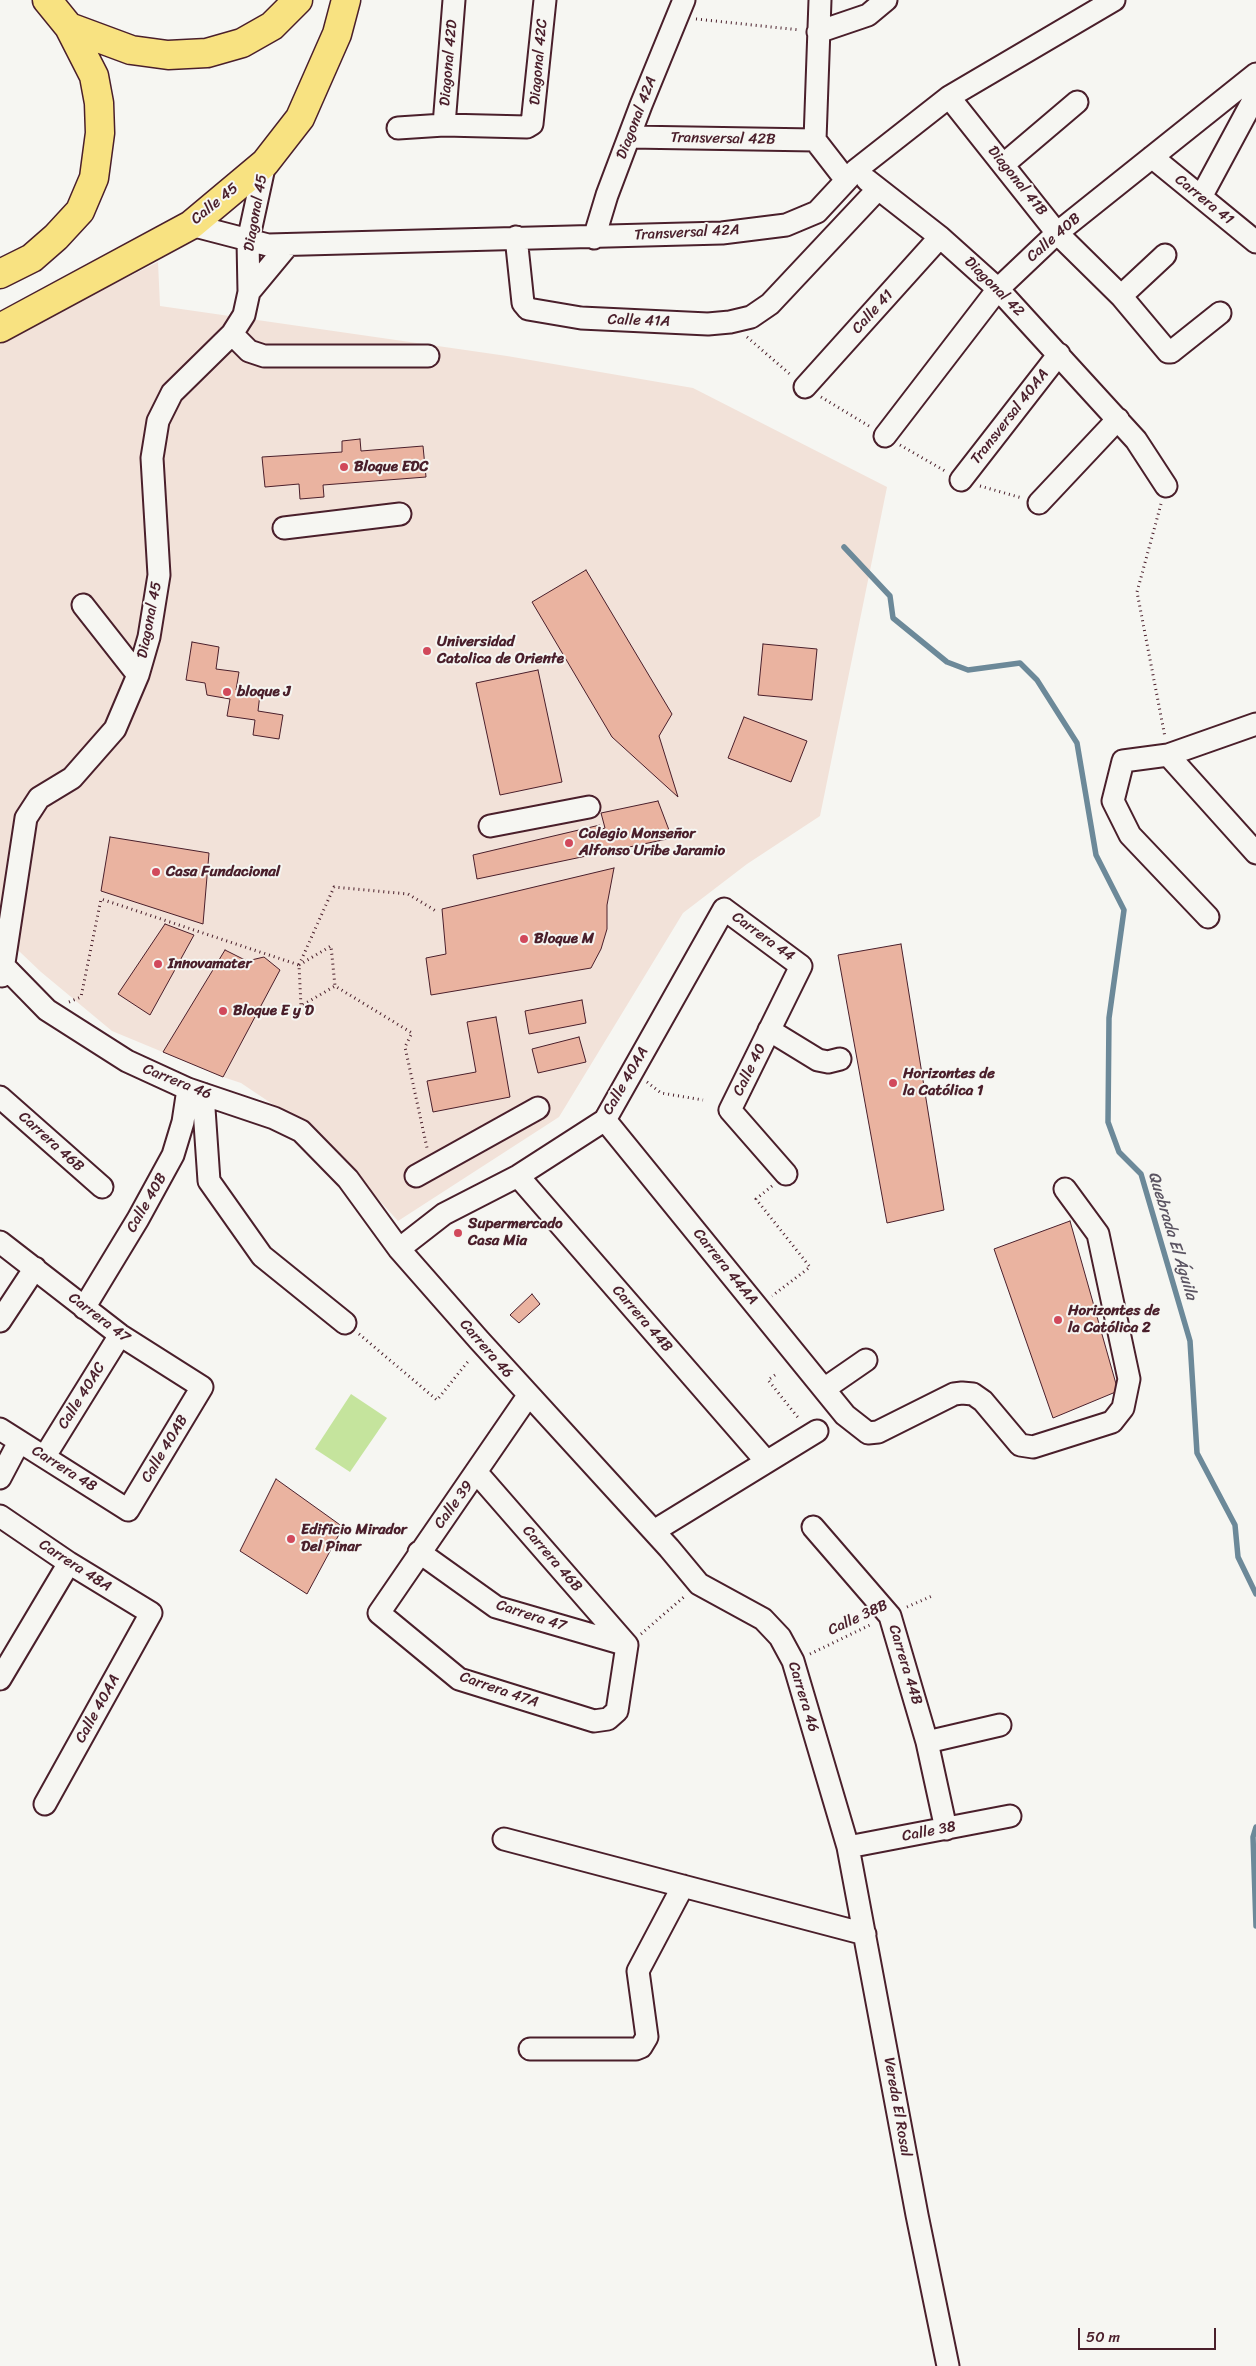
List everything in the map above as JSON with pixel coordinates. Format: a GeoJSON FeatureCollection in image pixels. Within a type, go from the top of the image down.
{"type":"FeatureCollection","features":[{"type":"Feature","properties":{"kind":"main road"},"geometry":{"type":"LineString","coordinates":[[0,274],[32,258],[56,237],[80,211],[94,178],[100,133],[99,103],[94,76],[69,27],[47,0]]}},
{"type":"Feature","properties":{"kind":"main road"},"geometry":{"type":"LineString","coordinates":[[69,27],[132,50],[168,55],[207,53],[242,43],[272,26],[298,0]]}},
{"type":"Feature","properties":{"kind":"main road","name":"Calle 45"},"geometry":{"type":"LineString","coordinates":[[0,328],[191,225],[265,164],[300,118],[337,34],[346,0]]}},
{"type":"Feature","properties":{"kind":"street","name":"Diagonal 42D"},"geometry":{"type":"LineString","coordinates":[[444,125],[454,0]]}},
{"type":"Feature","properties":{"kind":"street","name":"Diagonal 42C"},"geometry":{"type":"LineString","coordinates":[[444,125],[527,127],[532,124],[545,0]]}},
{"type":"Feature","properties":{"kind":"street"},"geometry":{"type":"LineString","coordinates":[[815,140],[820,0]]}},
{"type":"Feature","properties":{"kind":"street"},"geometry":{"type":"LineString","coordinates":[[818,32],[868,15],[886,0]]}},
{"type":"Feature","properties":{"kind":"street","name":"Transversal 42A"},"geometry":{"type":"LineString","coordinates":[[191,225],[268,245],[516,237],[594,238],[722,233],[786,225],[817,212],[851,175],[949,97],[1114,0]]}},
{"type":"Feature","properties":{"kind":"street","name":"Diagonal 42A"},"geometry":{"type":"LineString","coordinates":[[594,238],[607,195],[680,9]]}},
{"type":"Feature","properties":{"kind":"street","name":"Calle 40B"},"geometry":{"type":"LineString","coordinates":[[885,436],[998,289],[1057,233],[1256,74]]}},
{"type":"Feature","properties":{"kind":"street"},"geometry":{"type":"LineString","coordinates":[[1201,198],[1256,95]]}},
{"type":"Feature","properties":{"kind":"street","name":"Diagonal 41B"},"geometry":{"type":"LineString","coordinates":[[949,97],[1057,233],[1121,296],[1168,352],[1171,352],[1220,313]]}},
{"type":"Feature","properties":{"kind":"street"},"geometry":{"type":"LineString","coordinates":[[1004,164],[1077,102]]}},
{"type":"Feature","properties":{"kind":"street"},"geometry":{"type":"LineString","coordinates":[[398,128],[444,125]]}},
{"type":"Feature","properties":{"kind":"street","name":"Transversal 42B"},"geometry":{"type":"LineString","coordinates":[[630,137],[815,140]]}},
{"type":"Feature","properties":{"kind":"street","name":"Diagonal 42"},"geometry":{"type":"LineString","coordinates":[[815,140],[851,175],[878,189],[940,237],[998,289],[1136,440],[1166,486]]}},
{"type":"Feature","properties":{"kind":"street","name":"Carrera 41"},"geometry":{"type":"LineString","coordinates":[[1152,157],[1256,242]]}},
{"type":"Feature","properties":{"kind":"street","name":"Diagonal 45"},"geometry":{"type":"LineString","coordinates":[[1,970],[26,818],[39,798],[72,778],[115,729],[138,675],[149,637],[159,575],[152,458],[158,421],[172,393],[232,334],[244,315],[249,292],[248,241],[265,164]]}},
{"type":"Feature","properties":{"kind":"street","name":"Calle 41A"},"geometry":{"type":"LineString","coordinates":[[516,237],[523,302],[528,309],[581,318],[708,324],[730,322],[752,317],[770,304],[878,189]]}},
{"type":"Feature","properties":{"kind":"street","name":"Calle 41"},"geometry":{"type":"LineString","coordinates":[[805,387],[940,237]]}},
{"type":"Feature","properties":{"kind":"street","name":"Diagonal 45"},"geometry":{"type":"LineString","coordinates":[[249,292],[288,244]]}},
{"type":"Feature","properties":{"kind":"street"},"geometry":{"type":"LineString","coordinates":[[1121,296],[1165,255]]}},
{"type":"Feature","properties":{"kind":"street"},"geometry":{"type":"LineString","coordinates":[[232,334],[249,351],[264,356],[428,356]]}},
{"type":"Feature","properties":{"kind":"street","name":"Transversal 40AA"},"geometry":{"type":"LineString","coordinates":[[961,480],[1059,354]]}},
{"type":"Feature","properties":{"kind":"street"},"geometry":{"type":"LineString","coordinates":[[1039,503],[1118,419]]}},
{"type":"Feature","properties":{"kind":"street"},"geometry":{"type":"LineString","coordinates":[[284,528],[400,514]]}},
{"type":"Feature","properties":{"kind":"street"},"geometry":{"type":"LineString","coordinates":[[83,605],[138,675]]}},
{"type":"Feature","properties":{"kind":"street"},"geometry":{"type":"LineString","coordinates":[[1208,917],[1130,836],[1114,800],[1123,761],[1168,755],[1256,724]]}},
{"type":"Feature","properties":{"kind":"street"},"geometry":{"type":"LineString","coordinates":[[1168,755],[1256,853]]}},
{"type":"Feature","properties":{"kind":"street"},"geometry":{"type":"LineString","coordinates":[[490,826],[589,807]]}},
{"type":"Feature","properties":{"kind":"street","name":"Carrera 44"},"geometry":{"type":"LineString","coordinates":[[724,909],[801,966]]}},
{"type":"Feature","properties":{"kind":"street","name":"Calle 40AA"},"geometry":{"type":"LineString","coordinates":[[399,1249],[444,1214],[518,1176],[605,1120],[724,909]]}},
{"type":"Feature","properties":{"kind":"street","name":"Calle 40"},"geometry":{"type":"LineString","coordinates":[[786,1174],[730,1110],[801,966]]}},
{"type":"Feature","properties":{"kind":"street","name":"Carrera 46"},"geometry":{"type":"LineString","coordinates":[[1,970],[47,1010],[127,1061],[195,1091],[274,1118],[301,1131],[348,1179],[399,1249],[528,1396],[654,1531],[699,1584],[763,1619],[780,1637],[793,1661],[848,1847]]}},
{"type":"Feature","properties":{"kind":"street","name":"Calle 40"},"geometry":{"type":"LineString","coordinates":[[769,1030],[818,1060],[828,1062],[840,1059]]}},
{"type":"Feature","properties":{"kind":"street"},"geometry":{"type":"LineString","coordinates":[[195,1091],[209,1181],[262,1256],[346,1322]]}},
{"type":"Feature","properties":{"kind":"street","name":"Calle 40B"},"geometry":{"type":"LineString","coordinates":[[84,1308],[174,1155],[183,1122],[195,1091]]}},
{"type":"Feature","properties":{"kind":"street","name":"Carrera 46B"},"geometry":{"type":"LineString","coordinates":[[0,1097],[102,1187]]}},
{"type":"Feature","properties":{"kind":"street"},"geometry":{"type":"LineString","coordinates":[[423,1172],[538,1108]]}},
{"type":"Feature","properties":{"kind":"street","name":"Carrera 44AA"},"geometry":{"type":"LineString","coordinates":[[605,1120],[824,1389],[845,1414],[862,1430],[878,1432],[954,1394],[968,1394],[983,1401],[1020,1445],[1033,1447],[1112,1422],[1122,1408],[1129,1379],[1098,1234],[1065,1189]]}},
{"type":"Feature","properties":{"kind":"street","name":"Carrera 44B"},"geometry":{"type":"LineString","coordinates":[[518,1176],[766,1461]]}},
{"type":"Feature","properties":{"kind":"street","name":"Carrera 47"},"geometry":{"type":"LineString","coordinates":[[0,1242],[120,1335],[202,1387]]}},
{"type":"Feature","properties":{"kind":"street"},"geometry":{"type":"LineString","coordinates":[[0,1321],[34,1268]]}},
{"type":"Feature","properties":{"kind":"street","name":"Calle 40AC"},"geometry":{"type":"LineString","coordinates":[[45,1456],[120,1335]]}},
{"type":"Feature","properties":{"kind":"street"},"geometry":{"type":"LineString","coordinates":[[824,1389],[866,1360]]}},
{"type":"Feature","properties":{"kind":"street","name":"Calle 40AB"},"geometry":{"type":"LineString","coordinates":[[128,1510],[202,1387]]}},
{"type":"Feature","properties":{"kind":"street","name":"Calle 39"},"geometry":{"type":"LineString","coordinates":[[379,1613],[419,1552],[477,1473],[528,1396]]}},
{"type":"Feature","properties":{"kind":"street","name":"Carrera 48"},"geometry":{"type":"LineString","coordinates":[[0,1429],[128,1510]]}},
{"type":"Feature","properties":{"kind":"street"},"geometry":{"type":"LineString","coordinates":[[654,1531],[814,1433]]}},
{"type":"Feature","properties":{"kind":"street"},"geometry":{"type":"LineString","coordinates":[[0,1478],[19,1442]]}},
{"type":"Feature","properties":{"kind":"street","name":"Carrera 46B"},"geometry":{"type":"LineString","coordinates":[[477,1473],[628,1645]]}},
{"type":"Feature","properties":{"kind":"street","name":"Carrera 48A"},"geometry":{"type":"LineString","coordinates":[[0,1516],[69,1563],[151,1613]]}},
{"type":"Feature","properties":{"kind":"street","name":"Carrera 44B"},"geometry":{"type":"LineString","coordinates":[[814,1528],[890,1616],[927,1742],[946,1829]]}},
{"type":"Feature","properties":{"kind":"street","name":"Carrera 47"},"geometry":{"type":"LineString","coordinates":[[419,1552],[496,1607],[628,1645]]}},
{"type":"Feature","properties":{"kind":"street"},"geometry":{"type":"LineString","coordinates":[[0,1679],[69,1563]]}},
{"type":"Feature","properties":{"kind":"street","name":"Calle 40AA"},"geometry":{"type":"LineString","coordinates":[[45,1804],[151,1613]]}},
{"type":"Feature","properties":{"kind":"street","name":"Carrera 47A"},"geometry":{"type":"LineString","coordinates":[[379,1613],[459,1679],[594,1721],[608,1719],[617,1711],[628,1645]]}},
{"type":"Feature","properties":{"kind":"street"},"geometry":{"type":"LineString","coordinates":[[927,1742],[1000,1726]]}},
{"type":"Feature","properties":{"kind":"street","name":"Calle 38"},"geometry":{"type":"LineString","coordinates":[[848,1847],[1010,1816]]}},
{"type":"Feature","properties":{"kind":"street"},"geometry":{"type":"LineString","coordinates":[[504,1839],[865,1934]]}},
{"type":"Feature","properties":{"kind":"street","name":"Vereda El Rosal"},"geometry":{"type":"LineString","coordinates":[[848,1847],[916,2215],[948,2366]]}},
{"type":"Feature","properties":{"kind":"street"},"geometry":{"type":"LineString","coordinates":[[530,2049],[636,2049],[641,2047],[647,2037],[638,1971],[683,1886]]}},
{"type":"Feature","properties":{"kind":"path"},"geometry":{"type":"LineString","coordinates":[[680,9],[818,32]]}},
{"type":"Feature","properties":{"kind":"path"},"geometry":{"type":"LineString","coordinates":[[1166,486],[1138,592],[1168,755]]}},
{"type":"Feature","properties":{"kind":"path"},"geometry":{"type":"LineString","coordinates":[[335,986],[301,1006],[299,965],[334,887],[408,894],[436,911]]}},
{"type":"Feature","properties":{"kind":"path"},"geometry":{"type":"LineString","coordinates":[[47,1010],[81,997],[101,899],[299,965],[331,946],[335,986]]}},
{"type":"Feature","properties":{"kind":"path"},"geometry":{"type":"LineString","coordinates":[[335,986],[412,1033],[405,1047],[423,1172]]}},
{"type":"Feature","properties":{"kind":"path"},"geometry":{"type":"LineString","coordinates":[[632,1071],[661,1093],[702,1100]]}},
{"type":"Feature","properties":{"kind":"path"},"geometry":{"type":"LineString","coordinates":[[758,1307],[810,1267],[756,1199],[786,1174]]}},
{"type":"Feature","properties":{"kind":"path"},"geometry":{"type":"LineString","coordinates":[[346,1322],[437,1400],[482,1344]]}},
{"type":"Feature","properties":{"kind":"path"},"geometry":{"type":"LineString","coordinates":[[775,1375],[768,1380],[814,1433]]}},
{"type":"Feature","properties":{"kind":"path"},"geometry":{"type":"LineString","coordinates":[[628,1645],[699,1584]]}},
{"type":"Feature","properties":{"kind":"path","name":"Calle 38B"},"geometry":{"type":"LineString","coordinates":[[793,1661],[932,1596]]}},
{"type":"Feature","properties":{"kind":"shaded area","name":"Universidad Catolica de Oriente"},"geometry":{"type":"Polygon","coordinates":[[[158,262],[160,306],[507,356],[693,388],[887,487],[820,816],[747,864],[683,913],[559,1117],[398,1221],[323,1138],[241,1083],[112,1031],[41,972],[0,933],[0,341],[158,262]]]}},
{"type":"Feature","properties":{"kind":"green space"},"geometry":{"type":"Polygon","coordinates":[[[351,1394],[387,1418],[350,1472],[315,1449],[351,1394]]]}},
{"type":"Feature","properties":{"kind":"building","name":"Bloque EDC"},"geometry":{"type":"Polygon","coordinates":[[[360,439],[361,451],[423,446],[426,477],[323,485],[324,497],[300,499],[299,484],[265,487],[262,457],[342,452],[342,441],[360,439]]]}},
{"type":"Feature","properties":{"kind":"building"},"geometry":{"type":"Polygon","coordinates":[[[586,570],[672,714],[659,736],[678,797],[612,737],[532,602],[586,570]]]}},
{"type":"Feature","properties":{"kind":"building","name":"bloque J"},"geometry":{"type":"Polygon","coordinates":[[[192,642],[219,647],[216,669],[239,672],[236,690],[260,694],[258,711],[283,715],[279,739],[253,735],[255,720],[227,716],[230,699],[207,695],[205,683],[186,680],[192,642]]]}},
{"type":"Feature","properties":{"kind":"building"},"geometry":{"type":"Polygon","coordinates":[[[763,644],[817,649],[812,700],[758,695],[763,644]]]}},
{"type":"Feature","properties":{"kind":"building"},"geometry":{"type":"Polygon","coordinates":[[[538,670],[562,782],[500,795],[476,683],[538,670]]]}},
{"type":"Feature","properties":{"kind":"building"},"geometry":{"type":"Polygon","coordinates":[[[744,717],[807,741],[791,782],[728,758],[744,717]]]}},
{"type":"Feature","properties":{"kind":"building"},"geometry":{"type":"Polygon","coordinates":[[[658,801],[672,838],[477,879],[473,855],[600,825],[600,830],[605,828],[601,813],[658,801]]]}},
{"type":"Feature","properties":{"kind":"building","name":"Casa Fundacional"},"geometry":{"type":"Polygon","coordinates":[[[110,837],[209,853],[203,924],[101,891],[110,837]]]}},
{"type":"Feature","properties":{"kind":"building","name":"Bloque M"},"geometry":{"type":"Polygon","coordinates":[[[614,868],[607,905],[607,929],[601,949],[591,968],[431,995],[426,958],[446,954],[442,909],[614,868]]]}},
{"type":"Feature","properties":{"kind":"building","name":"Innovamater"},"geometry":{"type":"Polygon","coordinates":[[[165,924],[194,935],[150,1015],[118,994],[165,924]]]}},
{"type":"Feature","properties":{"kind":"building","name":"Horizontes de la Católica 1"},"geometry":{"type":"Polygon","coordinates":[[[901,944],[944,1210],[887,1223],[838,955],[901,944]]]}},
{"type":"Feature","properties":{"kind":"building","name":"Bloque E y D"},"geometry":{"type":"Polygon","coordinates":[[[225,950],[247,961],[264,957],[280,970],[223,1077],[163,1052],[225,950]]]}},
{"type":"Feature","properties":{"kind":"building"},"geometry":{"type":"Polygon","coordinates":[[[582,1000],[586,1023],[529,1034],[525,1011],[582,1000]]]}},
{"type":"Feature","properties":{"kind":"building"},"geometry":{"type":"Polygon","coordinates":[[[496,1017],[510,1097],[433,1112],[427,1081],[476,1072],[467,1022],[496,1017]]]}},
{"type":"Feature","properties":{"kind":"building"},"geometry":{"type":"Polygon","coordinates":[[[579,1037],[586,1062],[538,1073],[532,1049],[579,1037]]]}},
{"type":"Feature","properties":{"kind":"building","name":"Horizontes de la Católica 2"},"geometry":{"type":"Polygon","coordinates":[[[1070,1221],[1118,1391],[1053,1418],[994,1249],[1070,1221]]]}},
{"type":"Feature","properties":{"kind":"building"},"geometry":{"type":"Polygon","coordinates":[[[532,1294],[540,1304],[519,1323],[510,1315],[532,1294]]]}},
{"type":"Feature","properties":{"kind":"building","name":"Edificio Mirador Del Pinar"},"geometry":{"type":"Polygon","coordinates":[[[276,1479],[343,1527],[307,1594],[240,1551],[276,1479]]]}},
{"type":"Feature","properties":{"kind":"waterway","name":"Quebrada El Águila"},"geometry":{"type":"LineString","coordinates":[[844,547],[890,596],[893,618],[947,662],[968,670],[1020,663],[1037,680],[1077,743],[1096,855],[1124,910],[1109,1018],[1108,1122],[1119,1152],[1141,1174],[1190,1341],[1197,1453],[1235,1525],[1238,1557],[1256,1594]]}},
{"type":"Feature","properties":{"kind":"waterway","name":"Quebrada El Águila"},"geometry":{"type":"LineString","coordinates":[[1256,1827],[1253,1837],[1256,1926]]}},
{"type":"Feature","properties":{"kind":"place","name":"Bloque EDC"},"geometry":{"type":"Point","coordinates":[344,467]}},
{"type":"Feature","properties":{"kind":"place","name":"Universidad Catolica de Oriente"},"geometry":{"type":"Point","coordinates":[427,651]}},
{"type":"Feature","properties":{"kind":"place","name":"bloque J"},"geometry":{"type":"Point","coordinates":[227,692]}},
{"type":"Feature","properties":{"kind":"place","name":"Colegio Monseñor Alfonso Uribe Jaramio"},"geometry":{"type":"Point","coordinates":[569,843]}},
{"type":"Feature","properties":{"kind":"place","name":"Casa Fundacional"},"geometry":{"type":"Point","coordinates":[156,872]}},
{"type":"Feature","properties":{"kind":"place","name":"Bloque M"},"geometry":{"type":"Point","coordinates":[524,939]}},
{"type":"Feature","properties":{"kind":"place","name":"Innovamater"},"geometry":{"type":"Point","coordinates":[158,964]}},
{"type":"Feature","properties":{"kind":"place","name":"Bloque E y D"},"geometry":{"type":"Point","coordinates":[223,1011]}},
{"type":"Feature","properties":{"kind":"place","name":"Horizontes de la Católica 1"},"geometry":{"type":"Point","coordinates":[893,1083]}},
{"type":"Feature","properties":{"kind":"place","name":"Supermercado Casa Mia"},"geometry":{"type":"Point","coordinates":[458,1233]}},
{"type":"Feature","properties":{"kind":"place","name":"Horizontes de la Católica 2"},"geometry":{"type":"Point","coordinates":[1058,1320]}},
{"type":"Feature","properties":{"kind":"place","name":"Edificio Mirador Del Pinar"},"geometry":{"type":"Point","coordinates":[291,1539]}}]}
